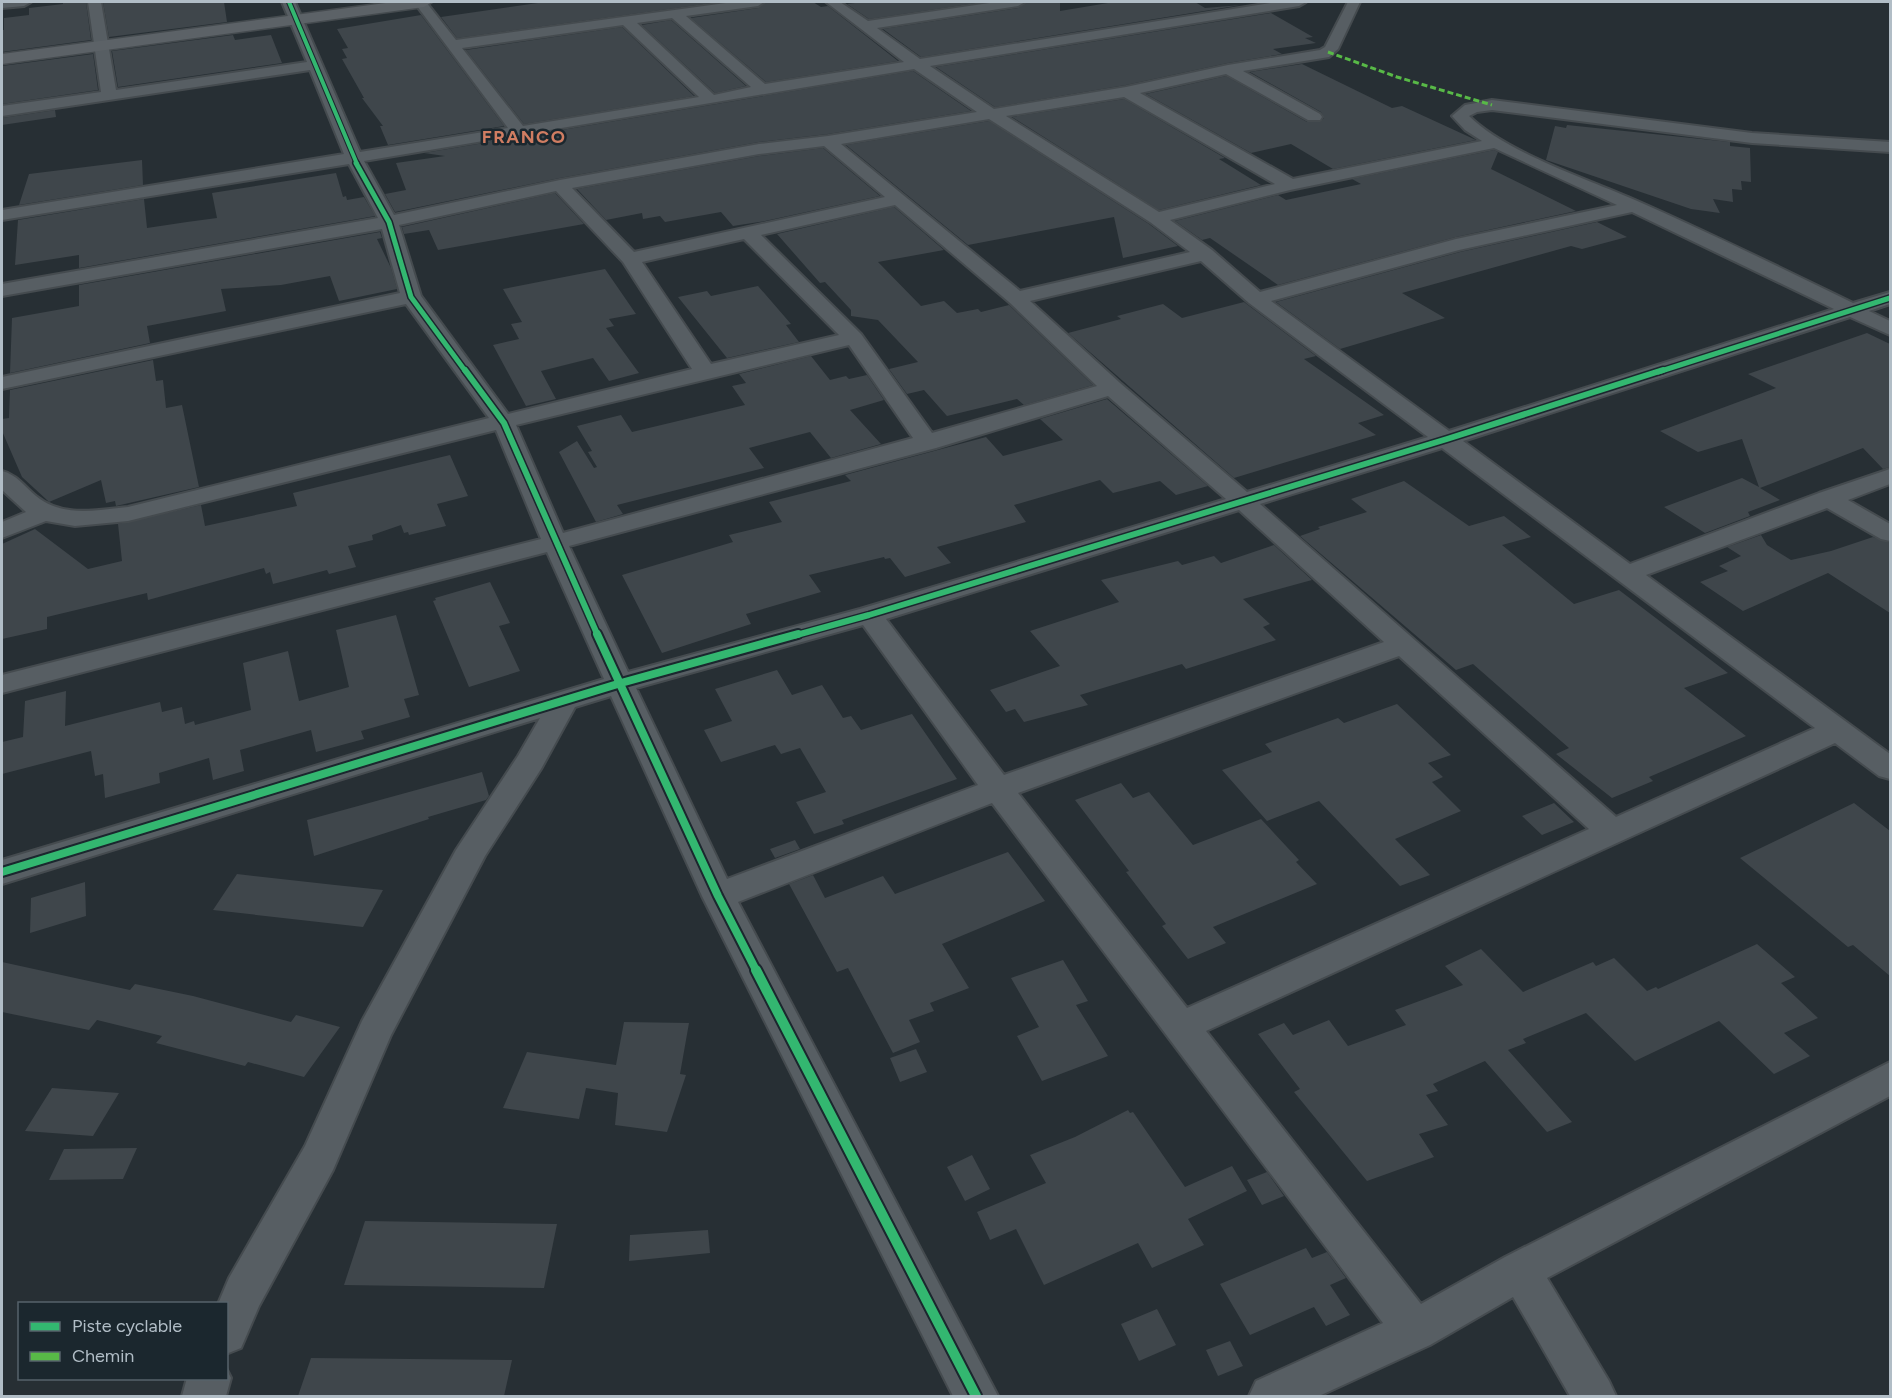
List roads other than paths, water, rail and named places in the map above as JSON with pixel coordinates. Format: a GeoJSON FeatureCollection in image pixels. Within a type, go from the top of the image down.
{"type":"FeatureCollection","features":[{"type":"Feature","properties":{"kind":"street"},"geometry":{"type":"LineString","coordinates":[[2,4],[24,2]]}},
{"type":"Feature","properties":{"kind":"street"},"geometry":{"type":"LineString","coordinates":[[94,2],[109,96]]}},
{"type":"Feature","properties":{"kind":"street"},"geometry":{"type":"LineString","coordinates":[[2,59],[102,45],[294,10],[422,2],[518,130]]}},
{"type":"Feature","properties":{"kind":"street"},"geometry":{"type":"LineString","coordinates":[[452,45],[759,2]]}},
{"type":"Feature","properties":{"kind":"street"},"geometry":{"type":"LineString","coordinates":[[832,2],[991,114],[1156,218],[1205,254],[1256,299],[1629,573],[1890,769]]}},
{"type":"Feature","properties":{"kind":"street"},"geometry":{"type":"LineString","coordinates":[[865,26],[1018,2]]}},
{"type":"Feature","properties":{"kind":"street"},"geometry":{"type":"LineString","coordinates":[[1200,2],[1226,13]]}},
{"type":"Feature","properties":{"kind":"street"},"geometry":{"type":"LineString","coordinates":[[2,215],[1299,2]]}},
{"type":"Feature","properties":{"kind":"street"},"geometry":{"type":"LineString","coordinates":[[2,290],[388,222],[560,185],[759,149],[828,141],[1126,92],[1228,69],[1328,52],[1354,2]]}},
{"type":"Feature","properties":{"kind":"street"},"geometry":{"type":"LineString","coordinates":[[294,10],[314,65],[354,158],[388,222],[411,297],[504,423],[555,543],[718,896],[976,1396]]}},
{"type":"Feature","properties":{"kind":"street"},"geometry":{"type":"LineString","coordinates":[[674,13],[762,89]]}},
{"type":"Feature","properties":{"kind":"street"},"geometry":{"type":"LineString","coordinates":[[626,20],[711,100]]}},
{"type":"Feature","properties":{"kind":"street"},"geometry":{"type":"LineString","coordinates":[[2,111],[314,65]]}},
{"type":"Feature","properties":{"kind":"street"},"geometry":{"type":"LineString","coordinates":[[1228,69],[1314,117]]}},
{"type":"Feature","properties":{"kind":"street"},"geometry":{"type":"LineString","coordinates":[[1126,92],[1290,185]]}},
{"type":"Feature","properties":{"kind":"street"},"geometry":{"type":"LineString","coordinates":[[1890,147],[1752,138],[1492,105],[1474,107],[1464,111],[1460,116],[1465,124],[1497,143],[1635,206],[1890,329]]}},
{"type":"Feature","properties":{"kind":"street"},"geometry":{"type":"LineString","coordinates":[[828,141],[1016,298],[1112,388],[1243,501],[1612,832]]}},
{"type":"Feature","properties":{"kind":"street"},"geometry":{"type":"LineString","coordinates":[[1156,218],[1290,185],[1497,143]]}},
{"type":"Feature","properties":{"kind":"street"},"geometry":{"type":"LineString","coordinates":[[560,185],[630,259],[705,372]]}},
{"type":"Feature","properties":{"kind":"street"},"geometry":{"type":"LineString","coordinates":[[630,259],[900,199]]}},
{"type":"Feature","properties":{"kind":"street"},"geometry":{"type":"LineString","coordinates":[[1256,299],[1456,245],[1635,206]]}},
{"type":"Feature","properties":{"kind":"street"},"geometry":{"type":"LineString","coordinates":[[747,232],[854,338],[928,443]]}},
{"type":"Feature","properties":{"kind":"street"},"geometry":{"type":"LineString","coordinates":[[1016,298],[1205,254]]}},
{"type":"Feature","properties":{"kind":"street"},"geometry":{"type":"LineString","coordinates":[[2,383],[411,297]]}},
{"type":"Feature","properties":{"kind":"street"},"geometry":{"type":"LineString","coordinates":[[2,872],[621,683],[869,615],[1447,440],[1890,298]]}},
{"type":"Feature","properties":{"kind":"street"},"geometry":{"type":"LineString","coordinates":[[2,478],[44,513],[63,517],[90,518],[128,514],[705,372],[854,338]]}},
{"type":"Feature","properties":{"kind":"street"},"geometry":{"type":"LineString","coordinates":[[2,684],[555,543],[928,443],[1112,388]]}},
{"type":"Feature","properties":{"kind":"street"},"geometry":{"type":"LineString","coordinates":[[1629,573],[1890,476]]}},
{"type":"Feature","properties":{"kind":"street"},"geometry":{"type":"LineString","coordinates":[[1828,498],[1890,534]]}},
{"type":"Feature","properties":{"kind":"street"},"geometry":{"type":"LineString","coordinates":[[2,531],[44,513]]}},
{"type":"Feature","properties":{"kind":"street"},"geometry":{"type":"LineString","coordinates":[[869,615],[998,789],[1415,1330]]}},
{"type":"Feature","properties":{"kind":"street"},"geometry":{"type":"LineString","coordinates":[[718,896],[998,789],[1404,645]]}},
{"type":"Feature","properties":{"kind":"street"},"geometry":{"type":"LineString","coordinates":[[228,1328],[244,1292],[319,1158],[375,1032],[472,850],[530,762],[564,701]]}},
{"type":"Feature","properties":{"kind":"street"},"geometry":{"type":"LineString","coordinates":[[1182,1026],[1838,730]]}},
{"type":"Feature","properties":{"kind":"street"},"geometry":{"type":"LineString","coordinates":[[1271,1396],[1415,1330],[1520,1271],[1890,1078]]}},
{"type":"Feature","properties":{"kind":"street"},"geometry":{"type":"LineString","coordinates":[[1520,1271],[1594,1396]]}},
{"type":"Feature","properties":{"kind":"street"},"geometry":{"type":"LineString","coordinates":[[204,1396],[208,1380]]}},
{"type":"Feature","properties":{"kind":"district","name":"FRANCO"},"geometry":{"type":"Point","coordinates":[524,137]}}]}
